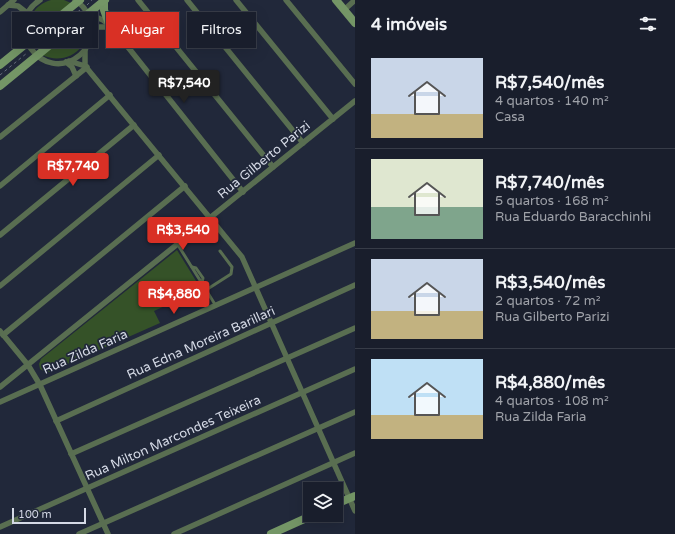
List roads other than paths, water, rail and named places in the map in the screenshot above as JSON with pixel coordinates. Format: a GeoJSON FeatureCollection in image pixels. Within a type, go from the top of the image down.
{"type":"FeatureCollection","features":[{"type":"Feature","properties":{"kind":"street"},"geometry":{"type":"LineString","coordinates":[[0,12],[14,0]]}},
{"type":"Feature","properties":{"kind":"street"},"geometry":{"type":"LineString","coordinates":[[30,0],[29,11],[23,28],[31,50],[49,62],[68,62],[86,66]]}},
{"type":"Feature","properties":{"kind":"street"},"geometry":{"type":"LineString","coordinates":[[29,11],[40,0]]}},
{"type":"Feature","properties":{"kind":"street"},"geometry":{"type":"LineString","coordinates":[[0,86],[31,50],[81,5],[104,0],[104,10],[106,15]]}},
{"type":"Feature","properties":{"kind":"street"},"geometry":{"type":"LineString","coordinates":[[138,0],[273,167]]}},
{"type":"Feature","properties":{"kind":"street"},"geometry":{"type":"LineString","coordinates":[[188,0],[303,143]]}},
{"type":"Feature","properties":{"kind":"street"},"geometry":{"type":"LineString","coordinates":[[236,0],[333,119]]}},
{"type":"Feature","properties":{"kind":"street"},"geometry":{"type":"LineString","coordinates":[[286,0],[355,84]]}},
{"type":"Feature","properties":{"kind":"street"},"geometry":{"type":"LineString","coordinates":[[336,0],[355,23]]}},
{"type":"Feature","properties":{"kind":"street"},"geometry":{"type":"LineString","coordinates":[[344,10],[355,0]]}},
{"type":"Feature","properties":{"kind":"street"},"geometry":{"type":"LineString","coordinates":[[8,5],[18,6],[29,11]]}},
{"type":"Feature","properties":{"kind":"street"},"geometry":{"type":"LineString","coordinates":[[81,5],[106,23]]}},
{"type":"Feature","properties":{"kind":"street"},"geometry":{"type":"LineString","coordinates":[[0,65],[31,50],[81,5]]}},
{"type":"Feature","properties":{"kind":"street"},"geometry":{"type":"LineString","coordinates":[[128,48],[243,192]]}},
{"type":"Feature","properties":{"kind":"street"},"geometry":{"type":"LineString","coordinates":[[68,62],[78,57],[85,50]]}},
{"type":"Feature","properties":{"kind":"street"},"geometry":{"type":"LineString","coordinates":[[85,50],[86,66],[242,257],[333,463],[352,497],[355,511]]}},
{"type":"Feature","properties":{"kind":"street"},"geometry":{"type":"LineString","coordinates":[[68,62],[76,76]]}},
{"type":"Feature","properties":{"kind":"street"},"geometry":{"type":"LineString","coordinates":[[0,137],[76,76],[86,66]]}},
{"type":"Feature","properties":{"kind":"street"},"geometry":{"type":"LineString","coordinates":[[0,186],[110,96]]}},
{"type":"Feature","properties":{"kind":"street","name":"Rua Gilberto Parizi"},"geometry":{"type":"LineString","coordinates":[[0,387],[355,101]]}},
{"type":"Feature","properties":{"kind":"street"},"geometry":{"type":"LineString","coordinates":[[0,235],[134,125]]}},
{"type":"Feature","properties":{"kind":"street"},"geometry":{"type":"LineString","coordinates":[[0,286],[159,155]]}},
{"type":"Feature","properties":{"kind":"street"},"geometry":{"type":"LineString","coordinates":[[108,534],[40,385],[28,365],[1,333],[184,186]]}},
{"type":"Feature","properties":{"kind":"street","name":"Rua Zilda Faria"},"geometry":{"type":"LineString","coordinates":[[0,402],[355,243]]}},
{"type":"Feature","properties":{"kind":"street","name":"Rua Edna Moreira Barillari"},"geometry":{"type":"LineString","coordinates":[[56,420],[355,285]]}},
{"type":"Feature","properties":{"kind":"street"},"geometry":{"type":"LineString","coordinates":[[71,454],[355,328]]}},
{"type":"Feature","properties":{"kind":"street","name":"Rua Milton Marcondes Teixeira"},"geometry":{"type":"LineString","coordinates":[[0,527],[355,369]]}},
{"type":"Feature","properties":{"kind":"street"},"geometry":{"type":"LineString","coordinates":[[79,534],[355,412]]}},
{"type":"Feature","properties":{"kind":"street"},"geometry":{"type":"LineString","coordinates":[[174,534],[355,453]]}},
{"type":"Feature","properties":{"kind":"street"},"geometry":{"type":"LineString","coordinates":[[271,534],[303,520]]}},
{"type":"Feature","properties":{"kind":"lane"},"geometry":{"type":"LineString","coordinates":[[178,245],[216,306]]}},
{"type":"Feature","properties":{"kind":"lane"},"geometry":{"type":"LineString","coordinates":[[206,290],[231,274],[232,267],[220,251]]}}]}
